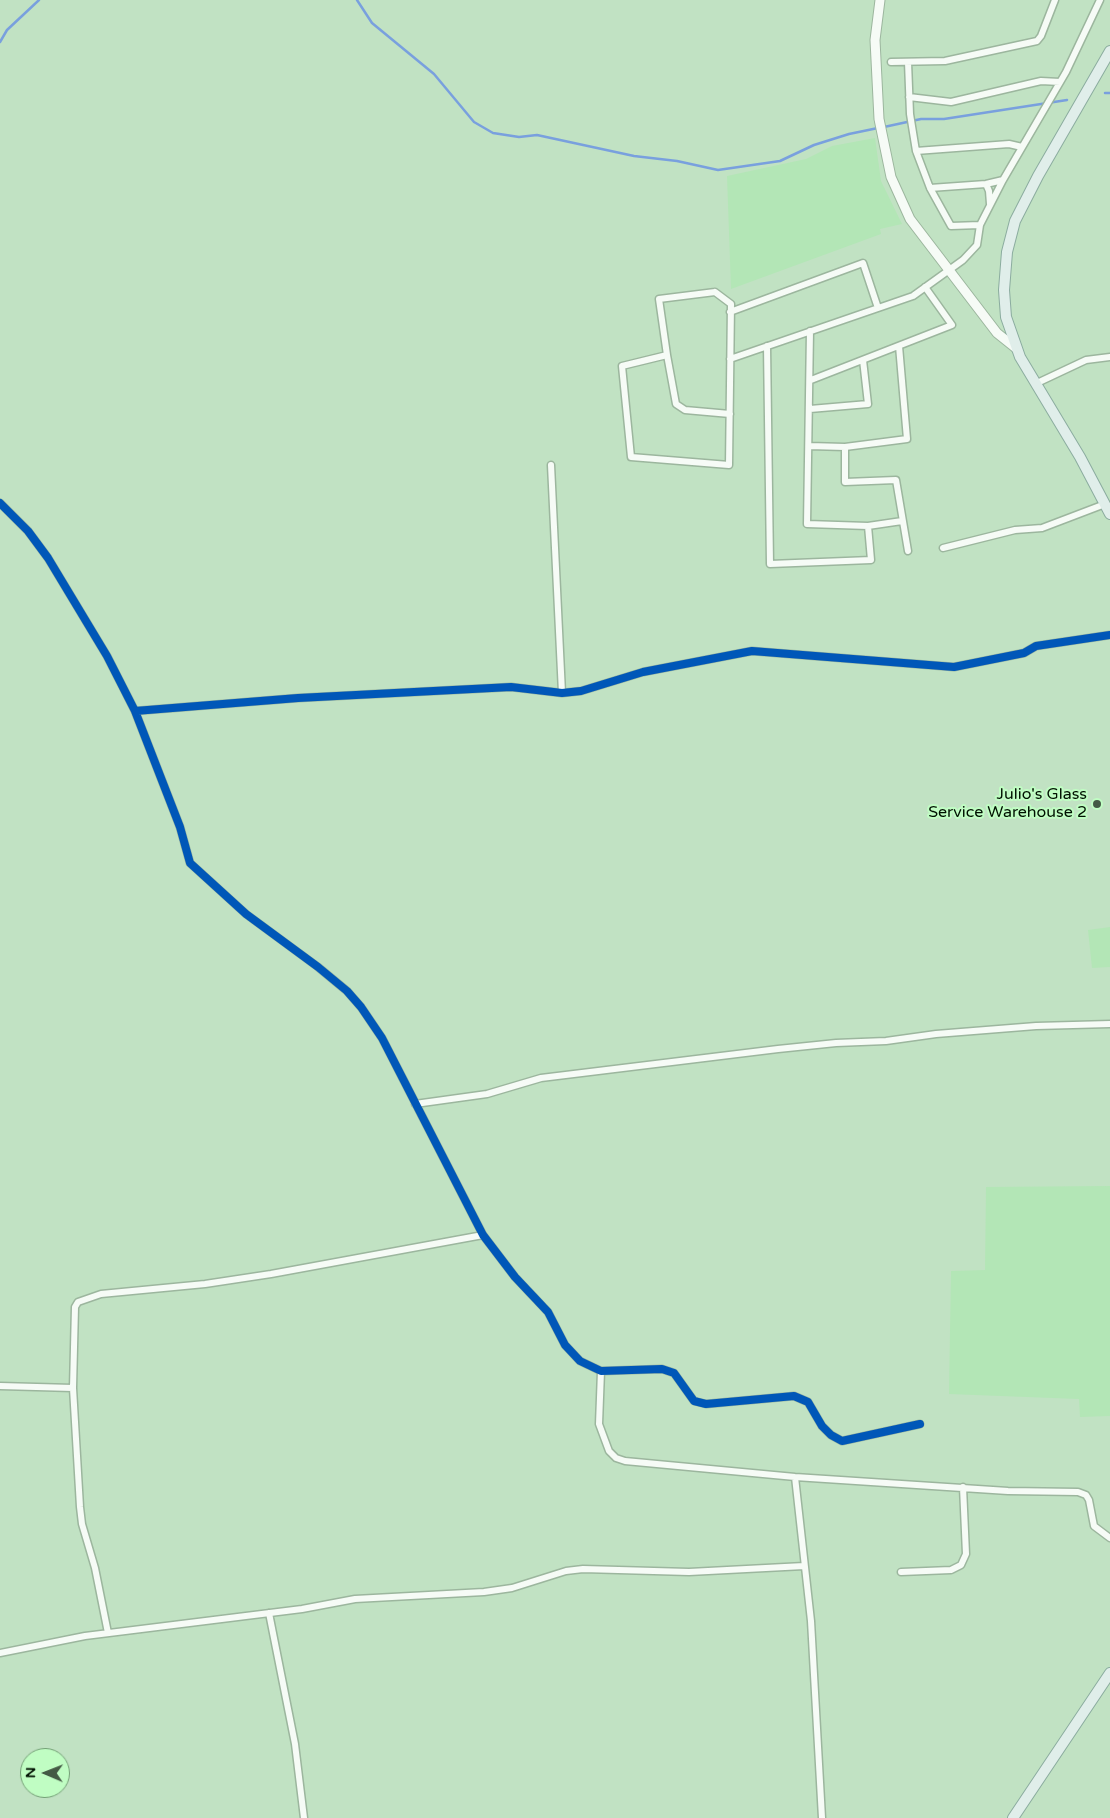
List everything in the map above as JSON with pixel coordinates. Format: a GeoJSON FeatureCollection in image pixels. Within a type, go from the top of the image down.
{"type":"FeatureCollection","features":[{"type":"Feature","properties":{"kind":"main road"},"geometry":{"type":"LineString","coordinates":[[1110,50],[1024,200],[1010,238],[1005,265],[1004,290],[1006,317],[1017,349],[1035,384],[1080,457],[1110,514]]}},
{"type":"Feature","properties":{"kind":"main road"},"geometry":{"type":"LineString","coordinates":[[1013,1818],[1110,1673]]}},
{"type":"Feature","properties":{"kind":"street"},"geometry":{"type":"LineString","coordinates":[[880,0],[875,40],[879,119],[891,177],[910,219],[997,333],[1017,349]]}},
{"type":"Feature","properties":{"kind":"street"},"geometry":{"type":"LineString","coordinates":[[890,62],[945,62],[1037,41],[1041,36],[1055,0]]}},
{"type":"Feature","properties":{"kind":"street"},"geometry":{"type":"LineString","coordinates":[[730,359],[912,296],[948,270],[977,245],[980,225],[1003,180],[1060,82],[1100,0]]}},
{"type":"Feature","properties":{"kind":"street"},"geometry":{"type":"LineString","coordinates":[[908,62],[910,114],[916,151],[930,188],[951,226],[980,225]]}},
{"type":"Feature","properties":{"kind":"street"},"geometry":{"type":"LineString","coordinates":[[909,97],[950,102],[1041,81],[1060,82]]}},
{"type":"Feature","properties":{"kind":"street"},"geometry":{"type":"LineString","coordinates":[[916,151],[1009,144],[1022,148]]}},
{"type":"Feature","properties":{"kind":"street"},"geometry":{"type":"LineString","coordinates":[[930,188],[986,184],[1003,180]]}},
{"type":"Feature","properties":{"kind":"street"},"geometry":{"type":"LineString","coordinates":[[986,184],[989,191],[990,207]]}},
{"type":"Feature","properties":{"kind":"street"},"geometry":{"type":"LineString","coordinates":[[730,312],[863,263],[878,308]]}},
{"type":"Feature","properties":{"kind":"street"},"geometry":{"type":"LineString","coordinates":[[811,380],[952,325],[924,287]]}},
{"type":"Feature","properties":{"kind":"street"},"geometry":{"type":"LineString","coordinates":[[667,355],[622,366],[631,457],[730,465],[730,414],[730,304],[715,292],[659,299],[676,404],[685,410],[730,414]]}},
{"type":"Feature","properties":{"kind":"street"},"geometry":{"type":"LineString","coordinates":[[810,331],[811,380],[807,524],[868,526],[902,521]]}},
{"type":"Feature","properties":{"kind":"street"},"geometry":{"type":"LineString","coordinates":[[767,346],[770,564],[871,560],[868,526]]}},
{"type":"Feature","properties":{"kind":"street"},"geometry":{"type":"LineString","coordinates":[[809,446],[845,447],[906,439],[899,346]]}},
{"type":"Feature","properties":{"kind":"street"},"geometry":{"type":"LineString","coordinates":[[1035,384],[1086,360],[1110,357]]}},
{"type":"Feature","properties":{"kind":"street"},"geometry":{"type":"LineString","coordinates":[[810,409],[868,404],[863,360]]}},
{"type":"Feature","properties":{"kind":"street"},"geometry":{"type":"LineString","coordinates":[[845,447],[845,482],[896,480],[908,551]]}},
{"type":"Feature","properties":{"kind":"street"},"geometry":{"type":"LineString","coordinates":[[551,465],[562,694]]}},
{"type":"Feature","properties":{"kind":"street"},"geometry":{"type":"LineString","coordinates":[[0,503],[28,531],[48,558],[107,656],[135,711],[180,827],[190,863],[246,914],[318,967],[347,991],[382,1038],[483,1236],[515,1277],[548,1312],[565,1345],[580,1361],[601,1371],[662,1369],[674,1373],[694,1401],[706,1404],[794,1396],[808,1402],[822,1426],[831,1435],[842,1441],[920,1424]]}},
{"type":"Feature","properties":{"kind":"street"},"geometry":{"type":"LineString","coordinates":[[943,548],[1014,530],[1042,528],[1105,504]]}},
{"type":"Feature","properties":{"kind":"street"},"geometry":{"type":"LineString","coordinates":[[135,711],[298,698],[511,687],[562,694],[581,691],[643,672],[752,651],[954,667],[1024,653],[1036,646],[1110,635]]}},
{"type":"Feature","properties":{"kind":"street"},"geometry":{"type":"LineString","coordinates":[[415,1104],[487,1094],[542,1078],[770,1050],[836,1043],[886,1042],[936,1034],[1036,1026],[1110,1024]]}},
{"type":"Feature","properties":{"kind":"street"},"geometry":{"type":"LineString","coordinates":[[108,1634],[95,1568],[82,1524],[73,1388],[75,1307],[78,1302],[88,1297],[262,1276],[483,1236]]}},
{"type":"Feature","properties":{"kind":"street"},"geometry":{"type":"LineString","coordinates":[[601,1371],[599,1424],[609,1450],[616,1458],[625,1461],[795,1477],[1008,1491],[1078,1492],[1086,1495],[1089,1500],[1094,1526],[1110,1538]]}},
{"type":"Feature","properties":{"kind":"street"},"geometry":{"type":"LineString","coordinates":[[0,1386],[73,1388]]}},
{"type":"Feature","properties":{"kind":"street"},"geometry":{"type":"LineString","coordinates":[[795,1477],[811,1621],[822,1818]]}},
{"type":"Feature","properties":{"kind":"street"},"geometry":{"type":"LineString","coordinates":[[901,1572],[951,1570],[961,1565],[966,1554],[963,1487]]}},
{"type":"Feature","properties":{"kind":"street"},"geometry":{"type":"LineString","coordinates":[[0,1654],[28,1646],[355,1599],[484,1592],[512,1588],[566,1571],[583,1569],[689,1572],[804,1566]]}},
{"type":"Feature","properties":{"kind":"street"},"geometry":{"type":"LineString","coordinates":[[268,1613],[294,1744],[304,1818]]}},
{"type":"Feature","properties":{"kind":"shaded area"},"geometry":{"type":"Polygon","coordinates":[[[875,138],[881,181],[902,224],[880,229],[881,234],[731,289],[727,176],[806,159],[832,146],[875,138]]]}},
{"type":"Feature","properties":{"kind":"shaded area"},"geometry":{"type":"Polygon","coordinates":[[[1110,927],[1110,967],[1092,968],[1088,930],[1110,927]]]}},
{"type":"Feature","properties":{"kind":"shaded area"},"geometry":{"type":"Polygon","coordinates":[[[1110,1186],[1110,1416],[1080,1417],[1079,1399],[949,1394],[951,1271],[985,1270],[986,1187],[1110,1186]]]}},
{"type":"Feature","properties":{"kind":"waterway"},"geometry":{"type":"LineString","coordinates":[[0,42],[7,30],[39,0]]}},
{"type":"Feature","properties":{"kind":"waterway"},"geometry":{"type":"LineString","coordinates":[[357,0],[372,23],[434,74],[474,122],[493,133],[519,137],[537,135],[634,156],[677,161],[718,170],[780,161],[814,145],[849,134],[878,128]]}},
{"type":"Feature","properties":{"kind":"waterway"},"geometry":{"type":"LineString","coordinates":[[1105,93],[1110,93]]}},
{"type":"Feature","properties":{"kind":"waterway"},"geometry":{"type":"LineString","coordinates":[[884,127],[921,119],[944,119],[1067,100]]}},
{"type":"Feature","properties":{"kind":"cycle path"},"geometry":{"type":"LineString","coordinates":[[0,503],[28,531],[48,558],[107,656],[135,711],[180,827],[190,863],[246,914],[318,967],[347,991],[361,1007],[382,1038],[483,1235],[515,1277],[548,1312],[565,1345],[580,1361],[601,1371],[662,1369],[674,1373],[694,1401],[706,1404],[794,1396],[808,1402],[822,1426],[831,1435],[842,1441],[920,1424]]}},
{"type":"Feature","properties":{"kind":"cycle path"},"geometry":{"type":"LineString","coordinates":[[135,711],[298,698],[511,687],[562,693],[581,691],[643,672],[752,651],[954,667],[1024,653],[1036,646],[1110,635]]}},
{"type":"Feature","properties":{"kind":"place","name":"Julio's Glass Service Warehouse 2"},"geometry":{"type":"Point","coordinates":[1097,804]}}]}
